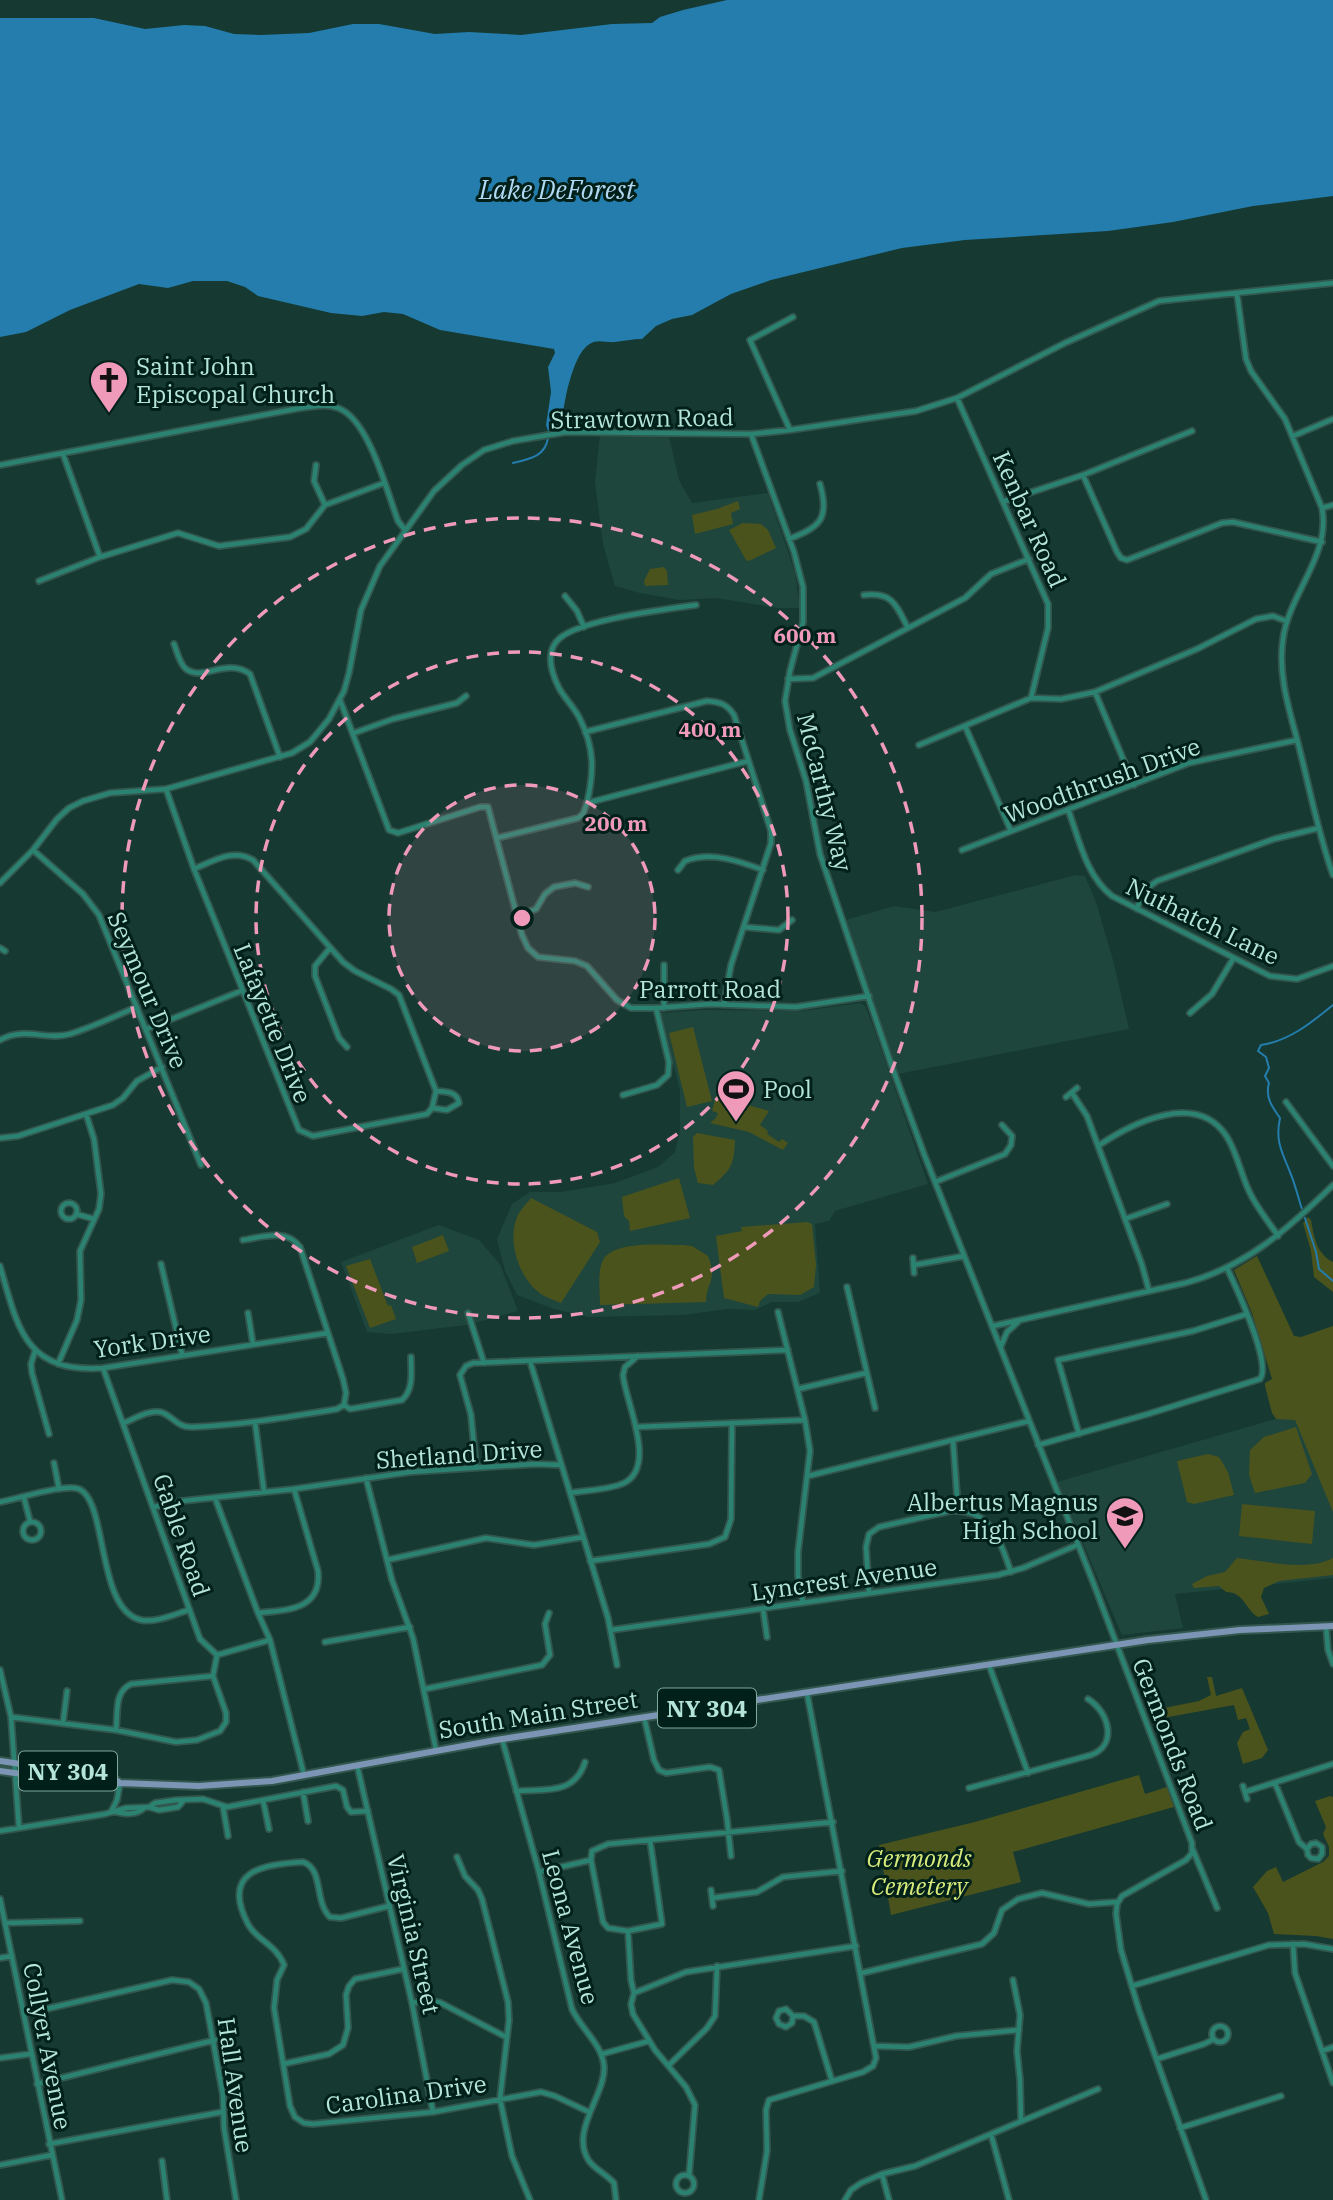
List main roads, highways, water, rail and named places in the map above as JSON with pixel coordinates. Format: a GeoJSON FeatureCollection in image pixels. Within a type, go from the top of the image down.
{"type":"FeatureCollection","features":[{"type":"Feature","properties":{"kind":"main road","name":"South Main Street"},"geometry":{"type":"LineString","coordinates":[[120,1783],[206,1786],[263,1782],[502,1739],[1116,1645],[1217,1632],[1330,1626]]}},
{"type":"Feature","properties":{"kind":"main road","name":"NY 304"},"geometry":{"type":"LineString","coordinates":[[0,1761],[112,1777],[120,1783]]}},
{"type":"Feature","properties":{"kind":"main road","name":"NY 304"},"geometry":{"type":"LineString","coordinates":[[0,1771],[110,1786],[120,1783]]}},
{"type":"Feature","properties":{"kind":"water","name":"Lake DeForest"},"geometry":{"type":"Polygon","coordinates":[[[727,0],[1333,0],[1333,196],[1253,206],[1173,222],[1108,231],[965,240],[902,248],[771,280],[731,294],[692,315],[656,326],[642,339],[598,341],[588,345],[573,370],[562,424],[548,431],[546,425],[551,392],[548,367],[555,353],[554,349],[440,330],[403,314],[384,312],[362,316],[331,313],[258,296],[245,287],[227,281],[193,281],[168,288],[139,284],[70,310],[26,332],[0,337],[0,18],[94,18],[145,29],[205,26],[234,34],[261,35],[309,33],[353,24],[379,24],[435,34],[469,32],[521,35],[612,24],[652,23],[660,17],[727,0]]]}},
{"type":"Feature","properties":{"kind":"waterway"},"geometry":{"type":"LineString","coordinates":[[513,463],[540,453],[548,438]]}},
{"type":"Feature","properties":{"kind":"waterway"},"geometry":{"type":"LineString","coordinates":[[1302,1209],[1280,1146],[1280,1118],[1269,1097],[1269,1083],[1265,1076],[1269,1068],[1266,1057],[1258,1051],[1261,1045],[1281,1040],[1333,1005]]}},
{"type":"Feature","properties":{"kind":"waterway"},"geometry":{"type":"LineString","coordinates":[[1305,1218],[1319,1269],[1333,1281]]}},
{"type":"Feature","properties":{"kind":"place","name":"Saint John Episcopal Church"},"geometry":{"type":"Point","coordinates":[109,414]}},
{"type":"Feature","properties":{"kind":"place","name":"Pool"},"geometry":{"type":"Point","coordinates":[736,1123]}},
{"type":"Feature","properties":{"kind":"place","name":"Albertus Magnus High School"},"geometry":{"type":"Point","coordinates":[1125,1550]}},
{"type":"Feature","properties":{"kind":"park label","name":"Germonds Cemetery"},"geometry":{"type":"Point","coordinates":[919,1872]}}]}
